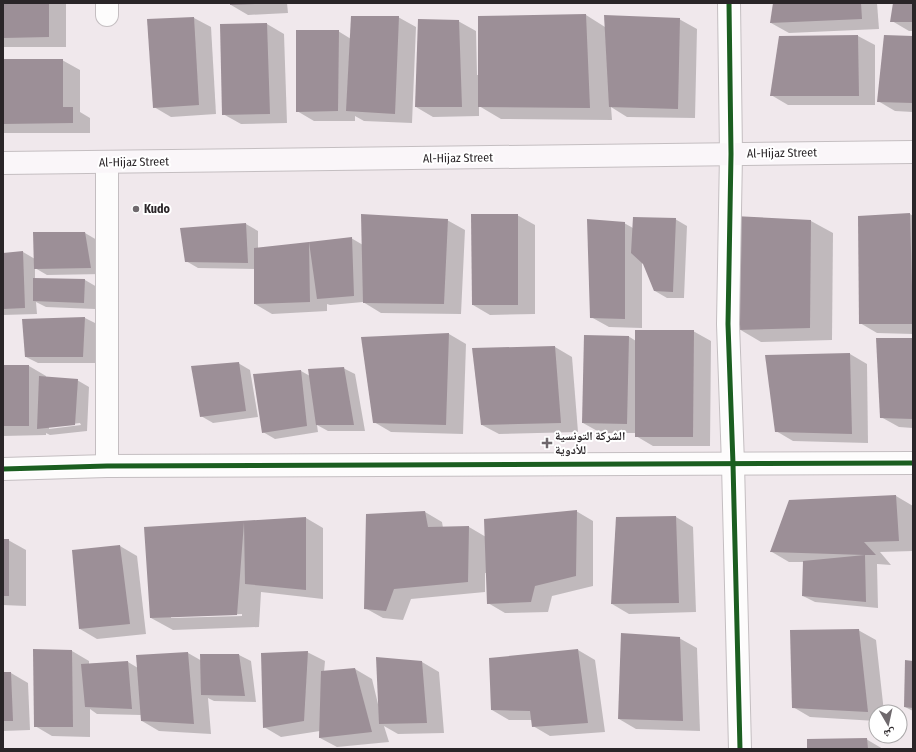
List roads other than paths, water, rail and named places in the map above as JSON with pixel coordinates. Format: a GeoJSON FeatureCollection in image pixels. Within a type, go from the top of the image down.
{"type":"FeatureCollection","features":[{"type":"Feature","properties":{"kind":"main road","name":"Al-Hijaz Street"},"geometry":{"type":"LineString","coordinates":[[3,163],[913,152]]}},
{"type":"Feature","properties":{"kind":"street"},"geometry":{"type":"LineString","coordinates":[[729,3],[731,154],[728,324],[740,749]]}},
{"type":"Feature","properties":{"kind":"street"},"geometry":{"type":"LineString","coordinates":[[107,162],[107,466]]}},
{"type":"Feature","properties":{"kind":"street"},"geometry":{"type":"LineString","coordinates":[[3,469],[107,466],[913,463]]}},
{"type":"Feature","properties":{"kind":"place","name":"Kudo"},"geometry":{"type":"Point","coordinates":[136,209]}},
{"type":"Feature","properties":{"kind":"place","name":"الشركة التونسية للأدوية"},"geometry":{"type":"Point","coordinates":[547,443]}}]}
